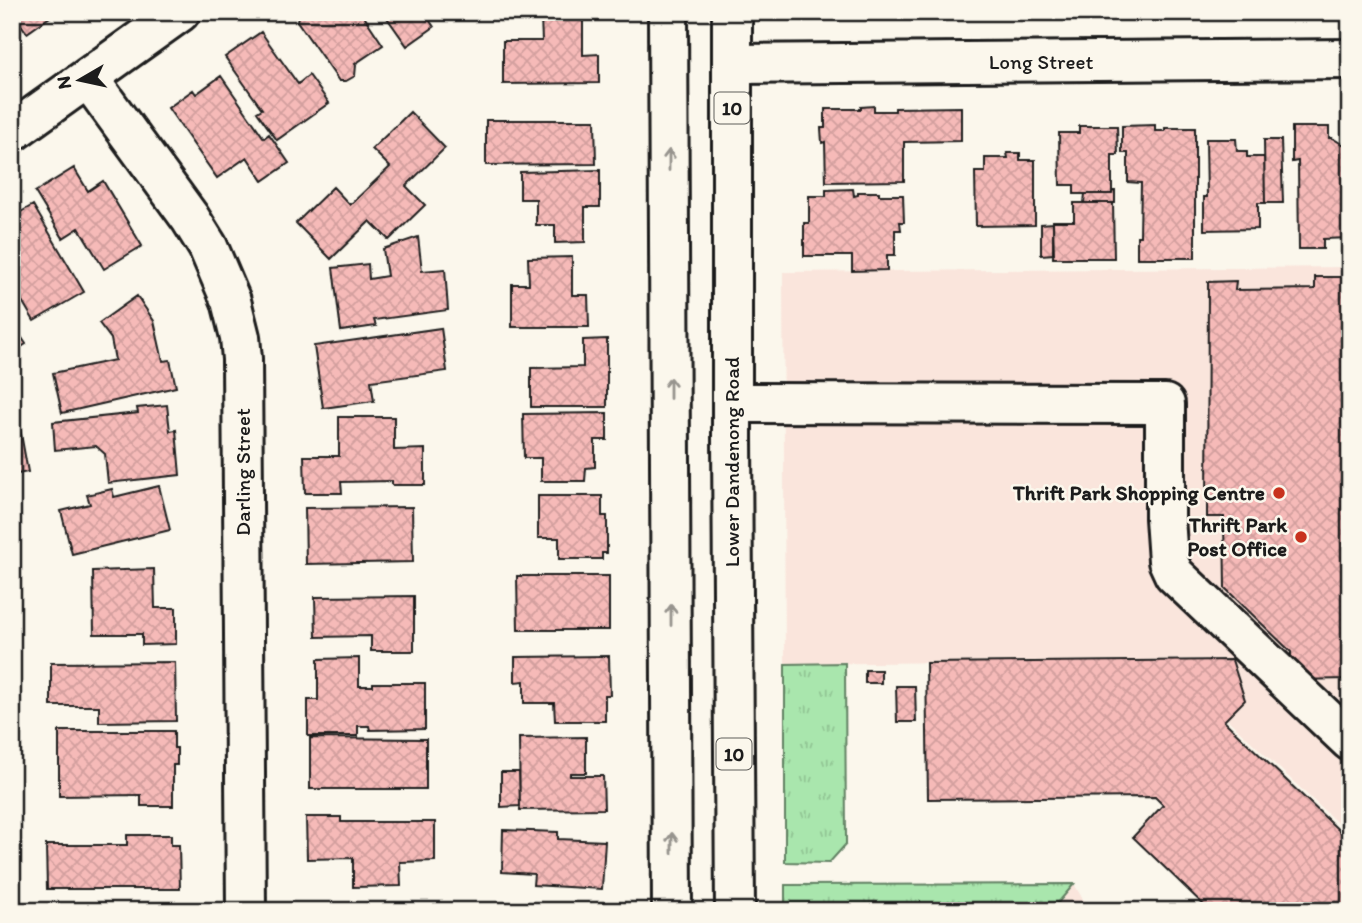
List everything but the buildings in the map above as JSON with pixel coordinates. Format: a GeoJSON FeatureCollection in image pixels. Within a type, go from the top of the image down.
{"type":"FeatureCollection","features":[{"type":"Feature","properties":{"kind":"main road"},"geometry":{"type":"LineString","coordinates":[[12,132],[180,12]]}},
{"type":"Feature","properties":{"kind":"main road"},"geometry":{"type":"LineString","coordinates":[[668,12],[672,911]]}},
{"type":"Feature","properties":{"kind":"main road","name":"Lower Dandenong Road"},"geometry":{"type":"LineString","coordinates":[[732,12],[735,911]]}},
{"type":"Feature","properties":{"kind":"main road","name":"Long Street"},"geometry":{"type":"LineString","coordinates":[[732,64],[1350,60]]}},
{"type":"Feature","properties":{"kind":"main road","name":"Darling Street"},"geometry":{"type":"LineString","coordinates":[[88,78],[190,218],[208,247],[231,301],[240,337],[243,359],[246,911]]}},
{"type":"Feature","properties":{"kind":"main road"},"geometry":{"type":"LineString","coordinates":[[732,403],[1165,404],[1165,518],[1168,561],[1174,574],[1350,741]]}},
{"type":"Feature","properties":{"kind":"shaded area"},"geometry":{"type":"Polygon","coordinates":[[[1350,267],[1350,835],[1226,718],[1243,700],[1231,659],[785,664],[783,272],[1350,267]]]}},
{"type":"Feature","properties":{"kind":"shaded area"},"geometry":{"type":"Polygon","coordinates":[[[1074,884],[1090,911],[1051,911],[1074,884]]]}},
{"type":"Feature","properties":{"kind":"green space"},"geometry":{"type":"Polygon","coordinates":[[[845,663],[846,844],[829,863],[785,862],[785,664],[845,663]]]}},
{"type":"Feature","properties":{"kind":"green space"},"geometry":{"type":"Polygon","coordinates":[[[1074,884],[1051,911],[785,911],[785,885],[1074,884]]]}},
{"type":"Feature","properties":{"kind":"place","name":"Thrift Park Shopping Centre"},"geometry":{"type":"Point","coordinates":[1279,493]}},
{"type":"Feature","properties":{"kind":"place","name":"Thrift Park Post Office"},"geometry":{"type":"Point","coordinates":[1301,537]}}]}
